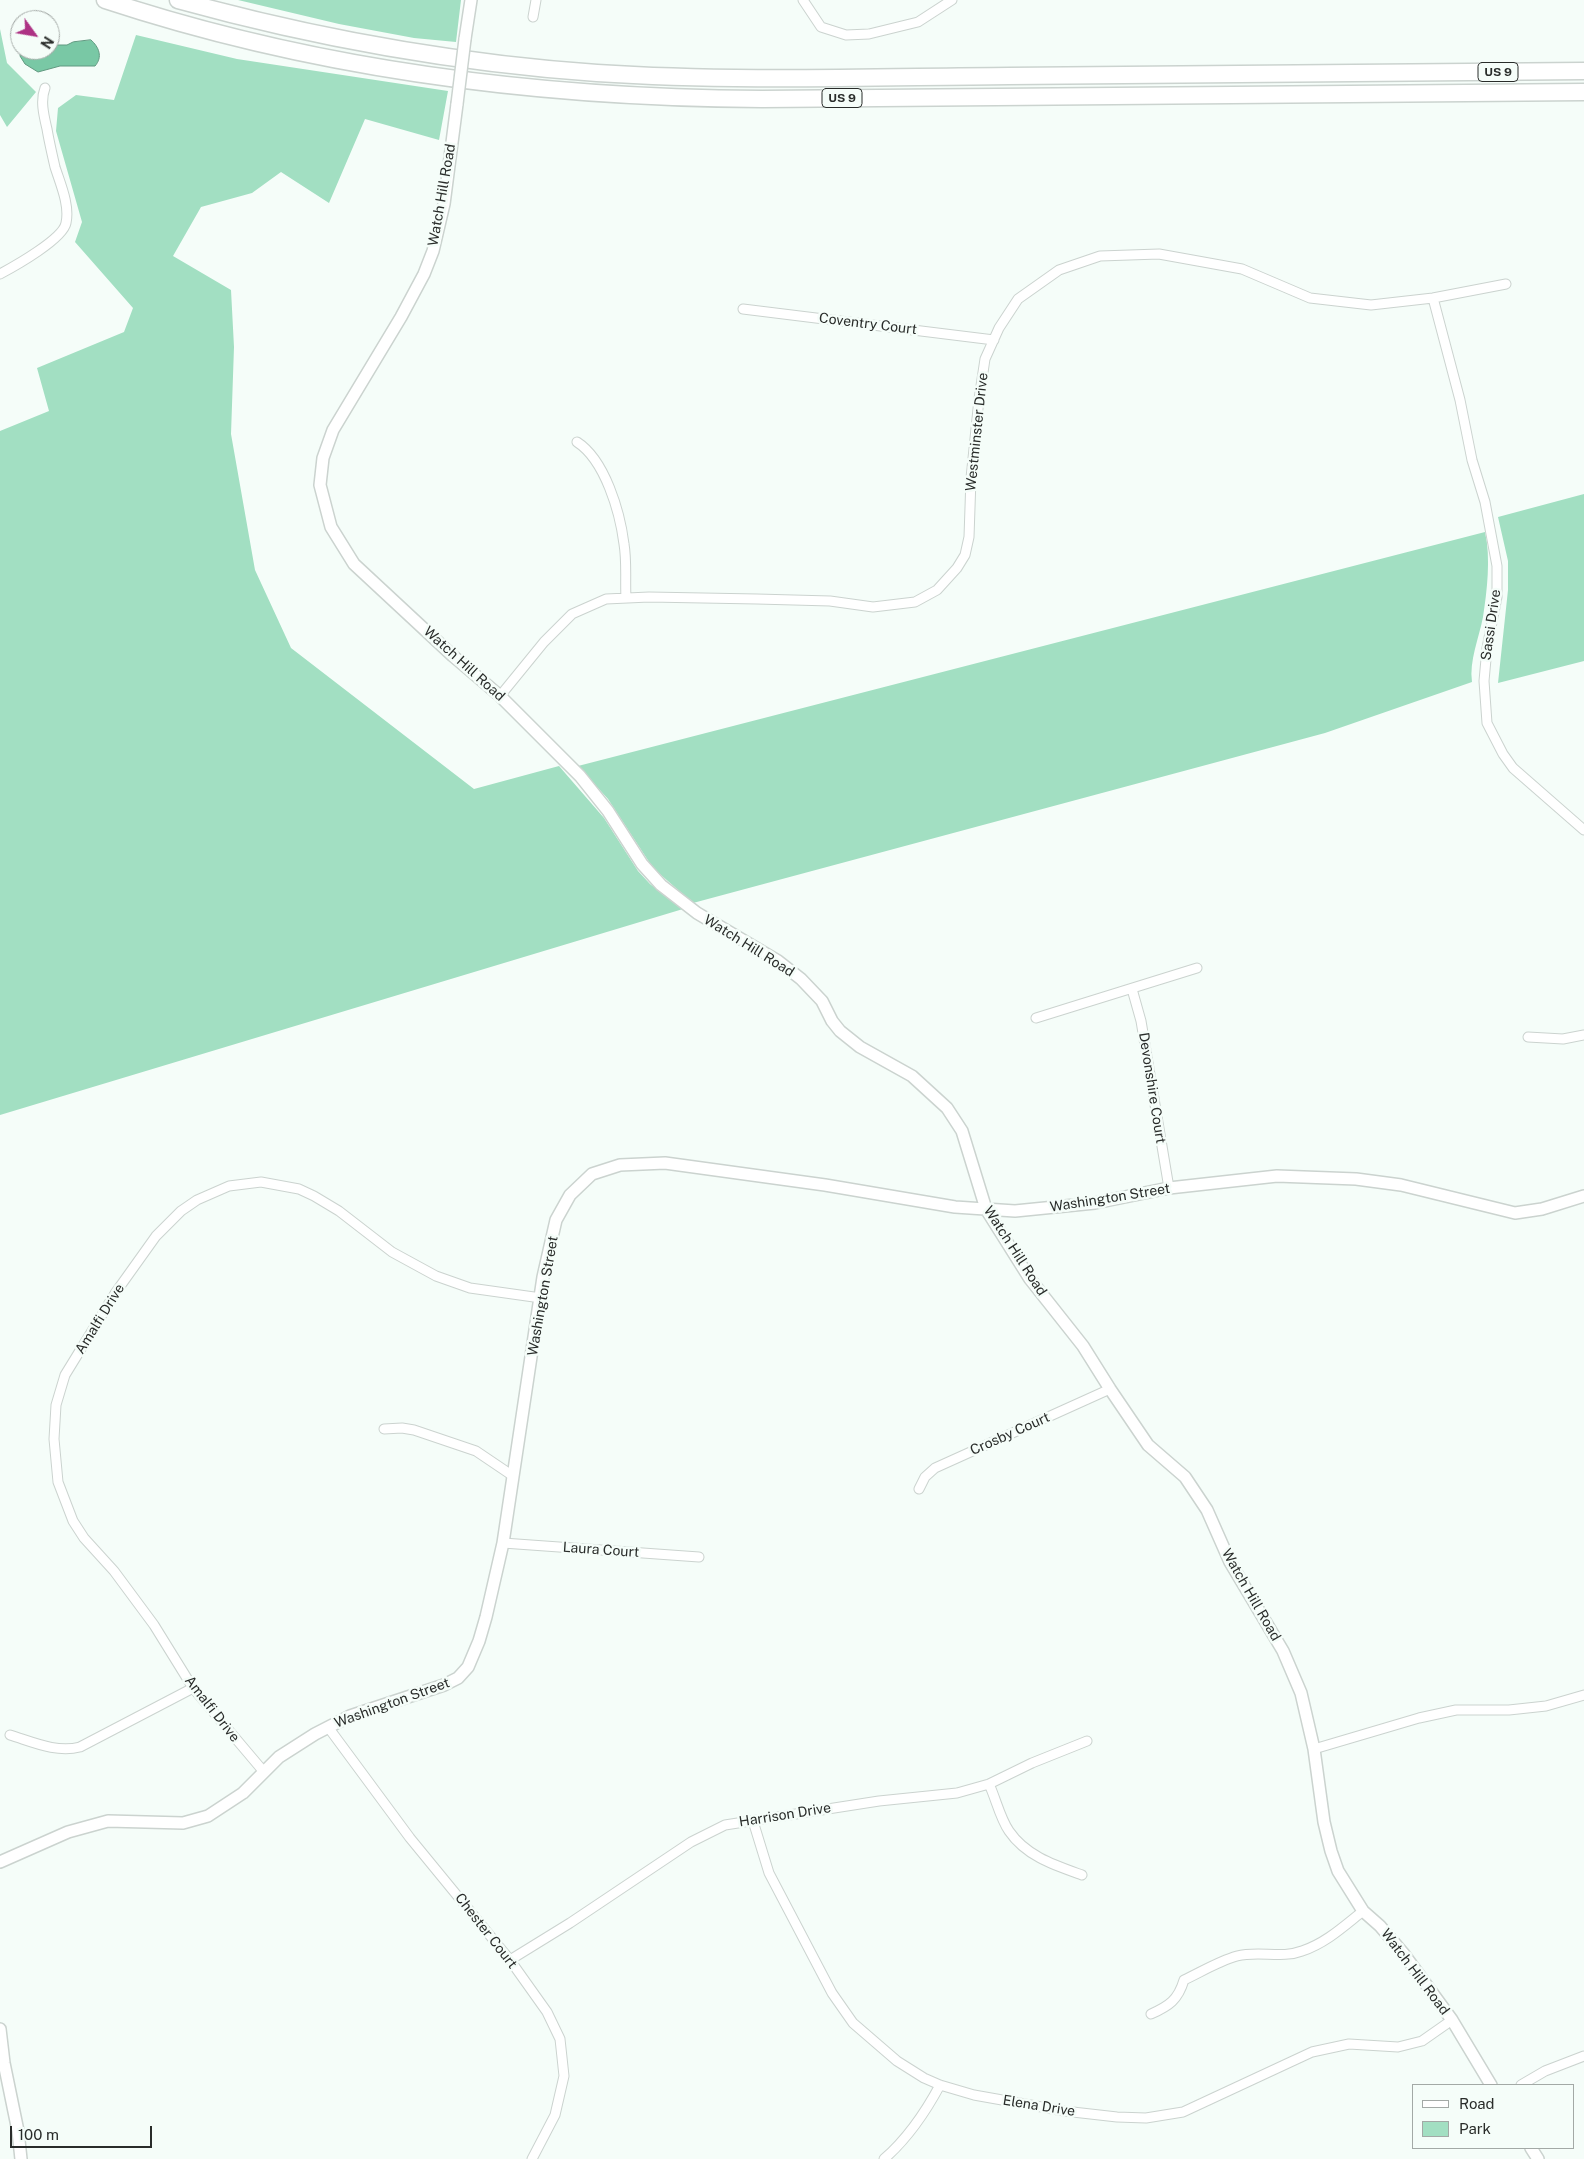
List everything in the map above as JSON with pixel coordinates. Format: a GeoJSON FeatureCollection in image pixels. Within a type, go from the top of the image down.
{"type":"FeatureCollection","features":[{"type":"Feature","properties":{"kind":"highway","name":"US 9"},"geometry":{"type":"LineString","coordinates":[[106,0],[221,33],[347,62],[480,83],[598,94],[675,98],[772,99],[1584,92]]}},
{"type":"Feature","properties":{"kind":"highway","name":"US 9"},"geometry":{"type":"LineString","coordinates":[[178,0],[314,34],[456,59],[582,72],[772,78],[1584,71]]}},
{"type":"Feature","properties":{"kind":"highway"},"geometry":{"type":"LineString","coordinates":[[192,0],[234,15]]}},
{"type":"Feature","properties":{"kind":"street","name":"Watch Hill Road"},"geometry":{"type":"LineString","coordinates":[[470,0],[444,204],[433,251],[414,294],[333,430],[323,458],[320,485],[331,527],[354,564],[453,656],[500,696],[590,788],[612,817],[642,864],[661,885],[697,913],[778,961],[822,1001],[832,1021],[840,1031],[860,1047],[912,1076],[947,1108],[962,1131],[986,1209],[1030,1278],[1083,1346],[1148,1445],[1185,1477],[1207,1510],[1230,1562],[1283,1651],[1301,1693],[1314,1750],[1330,1851],[1338,1871],[1363,1911],[1380,1926],[1403,1953],[1452,2020],[1490,2084]]}},
{"type":"Feature","properties":{"kind":"street"},"geometry":{"type":"LineString","coordinates":[[533,17],[536,0]]}},
{"type":"Feature","properties":{"kind":"street"},"geometry":{"type":"LineString","coordinates":[[803,0],[821,27],[846,35],[869,34],[918,22],[952,0]]}},
{"type":"Feature","properties":{"kind":"street"},"geometry":{"type":"LineString","coordinates":[[0,274],[42,248],[57,235],[66,222],[65,202],[54,164],[44,116],[42,95],[45,88]]}},
{"type":"Feature","properties":{"kind":"street","name":"Westminster Drive"},"geometry":{"type":"LineString","coordinates":[[500,696],[544,642],[572,614],[606,599],[830,601],[873,608],[915,602],[937,590],[957,568],[965,555],[970,537],[971,478],[985,358],[1018,299],[1059,270],[1100,256],[1159,254],[1242,269],[1313,298],[1371,305],[1433,298],[1506,284]]}},
{"type":"Feature","properties":{"kind":"street","name":"Sassi Drive"},"geometry":{"type":"LineString","coordinates":[[1433,298],[1460,400],[1472,460],[1485,502],[1497,566],[1497,597],[1484,676],[1487,724],[1502,754],[1513,768],[1584,830]]}},
{"type":"Feature","properties":{"kind":"street","name":"Coventry Court"},"geometry":{"type":"LineString","coordinates":[[743,309],[994,340]]}},
{"type":"Feature","properties":{"kind":"street"},"geometry":{"type":"LineString","coordinates":[[577,442],[586,448],[594,458],[610,488],[625,546],[626,598]]}},
{"type":"Feature","properties":{"kind":"street"},"geometry":{"type":"LineString","coordinates":[[1036,1018],[1196,968]]}},
{"type":"Feature","properties":{"kind":"street","name":"Devonshire Court"},"geometry":{"type":"LineString","coordinates":[[1132,989],[1142,1021],[1169,1188]]}},
{"type":"Feature","properties":{"kind":"street"},"geometry":{"type":"LineString","coordinates":[[1528,1037],[1563,1039],[1584,1035]]}},
{"type":"Feature","properties":{"kind":"street","name":"Washington Street"},"geometry":{"type":"LineString","coordinates":[[3,1861],[68,1832],[108,1821],[183,1823],[208,1816],[243,1793],[279,1758],[328,1727],[350,1716],[444,1685],[458,1678],[468,1667],[479,1641],[503,1543],[544,1277],[556,1220],[570,1195],[592,1174],[620,1165],[665,1163],[826,1185],[955,1207],[1015,1211],[1095,1203],[1169,1188],[1277,1176],[1356,1180],[1401,1186],[1515,1213],[1542,1209],[1584,1197]]}},
{"type":"Feature","properties":{"kind":"street","name":"Amalfi Drive"},"geometry":{"type":"LineString","coordinates":[[264,1772],[193,1688],[154,1625],[114,1571],[84,1538],[73,1520],[58,1482],[54,1439],[56,1405],[65,1375],[116,1292],[156,1236],[181,1211],[197,1200],[229,1186],[261,1182],[299,1189],[339,1211],[392,1252],[436,1276],[470,1288],[541,1298]]}},
{"type":"Feature","properties":{"kind":"street","name":"Crosby Court"},"geometry":{"type":"LineString","coordinates":[[919,1489],[925,1477],[934,1468],[1110,1389]]}},
{"type":"Feature","properties":{"kind":"street"},"geometry":{"type":"LineString","coordinates":[[384,1429],[402,1428],[414,1430],[476,1451],[513,1476]]}},
{"type":"Feature","properties":{"kind":"street","name":"Laura Court"},"geometry":{"type":"LineString","coordinates":[[503,1543],[699,1557]]}},
{"type":"Feature","properties":{"kind":"street"},"geometry":{"type":"LineString","coordinates":[[10,1735],[54,1748],[69,1750],[80,1747],[193,1688]]}},
{"type":"Feature","properties":{"kind":"street"},"geometry":{"type":"LineString","coordinates":[[1314,1750],[1419,1718],[1456,1710],[1509,1710],[1537,1707],[1584,1695]]}},
{"type":"Feature","properties":{"kind":"street","name":"Chester Court"},"geometry":{"type":"LineString","coordinates":[[328,1727],[410,1838],[510,1960],[547,2012],[560,2039],[564,2076],[555,2115],[532,2159]]}},
{"type":"Feature","properties":{"kind":"street","name":"Harrison Drive"},"geometry":{"type":"LineString","coordinates":[[510,1960],[570,1923],[691,1842],[725,1825],[879,1800],[957,1793],[989,1784],[1032,1763],[1087,1740]]}},
{"type":"Feature","properties":{"kind":"street"},"geometry":{"type":"LineString","coordinates":[[989,1784],[1009,1831],[1025,1848],[1038,1858],[1082,1875]]}},
{"type":"Feature","properties":{"kind":"street","name":"Elena Drive"},"geometry":{"type":"LineString","coordinates":[[752,1821],[769,1873],[832,1993],[853,2023],[897,2060],[924,2078],[974,2095],[1064,2111],[1146,2118],[1183,2112],[1312,2052],[1348,2044],[1398,2047],[1422,2040],[1452,2020]]}},
{"type":"Feature","properties":{"kind":"street"},"geometry":{"type":"LineString","coordinates":[[1151,2014],[1167,2007],[1180,1993],[1184,1980],[1237,1956],[1255,1954],[1287,1956],[1303,1951],[1322,1942],[1363,1911]]}},
{"type":"Feature","properties":{"kind":"street"},"geometry":{"type":"LineString","coordinates":[[0,2028],[4,2063],[18,2131],[21,2159]]}},
{"type":"Feature","properties":{"kind":"street"},"geometry":{"type":"LineString","coordinates":[[1523,2084],[1545,2071],[1584,2056]]}},
{"type":"Feature","properties":{"kind":"street"},"geometry":{"type":"LineString","coordinates":[[884,2159],[896,2148],[923,2115],[940,2085]]}},
{"type":"Feature","properties":{"kind":"green space"},"geometry":{"type":"Polygon","coordinates":[[[238,0],[461,0],[456,42],[414,38],[339,24],[238,0]]]}},
{"type":"Feature","properties":{"kind":"green space"},"geometry":{"type":"Polygon","coordinates":[[[0,29],[7,63],[36,92],[7,127],[0,115],[0,29]]]}},
{"type":"Feature","properties":{"kind":"green space"},"geometry":{"type":"Polygon","coordinates":[[[136,35],[237,59],[448,91],[439,140],[365,119],[329,203],[281,172],[252,193],[201,207],[173,256],[231,290],[234,347],[231,434],[255,570],[291,648],[474,789],[559,766],[604,818],[638,871],[650,884],[683,909],[0,1115],[0,431],[49,411],[37,368],[124,332],[133,308],[75,242],[82,222],[56,131],[58,108],[76,95],[114,100],[136,35]]]}},
{"type":"Feature","properties":{"kind":"green space"},"geometry":{"type":"Polygon","coordinates":[[[1584,494],[1584,661],[1498,683],[1508,590],[1508,561],[1498,517],[1584,494]]]}},
{"type":"Feature","properties":{"kind":"green space"},"geometry":{"type":"Polygon","coordinates":[[[1485,532],[1488,553],[1487,586],[1483,617],[1473,658],[1472,682],[1325,733],[693,903],[653,868],[608,799],[578,766],[1485,532]]]}},
{"type":"Feature","properties":{"kind":"shaded area"},"geometry":{"type":"Polygon","coordinates":[[[91,40],[99,52],[99,59],[95,66],[60,66],[38,72],[25,64],[22,60],[60,60],[60,45],[67,45],[73,42],[91,40]]]}}]}
